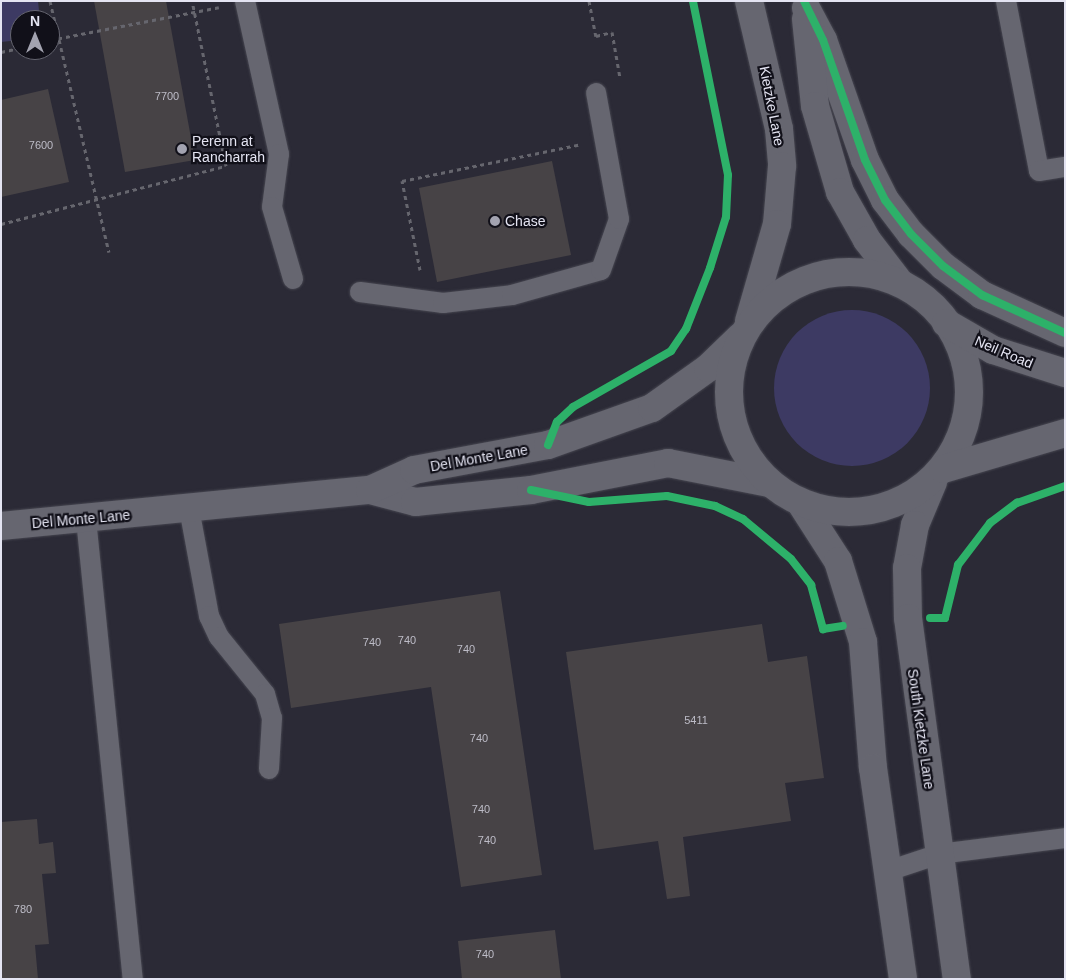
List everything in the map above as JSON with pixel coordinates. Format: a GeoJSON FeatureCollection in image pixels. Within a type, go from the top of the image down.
{"type":"FeatureCollection","features":[{"type":"Feature","properties":{"kind":"street","name":"Kietzke Lane"},"geometry":{"type":"LineString","coordinates":[[748,1],[779,129],[782,193],[743,333],[728,379],[731,420],[743,451],[769,483]]}},
{"type":"Feature","properties":{"kind":"street"},"geometry":{"type":"LineString","coordinates":[[805,5],[816,106],[840,192],[867,240],[900,283]]}},
{"type":"Feature","properties":{"kind":"street"},"geometry":{"type":"LineString","coordinates":[[805,5],[824,40],[864,161],[885,200],[943,266],[990,299],[1065,333]]}},
{"type":"Feature","properties":{"kind":"street"},"geometry":{"type":"LineString","coordinates":[[743,333],[760,310],[786,288],[822,274],[862,272],[900,283]]}},
{"type":"Feature","properties":{"kind":"street","name":"South Kietzke Lane"},"geometry":{"type":"LineString","coordinates":[[900,283],[932,304],[956,336],[968,375],[967,418],[915,525],[907,568],[914,678],[956,979]]}},
{"type":"Feature","properties":{"kind":"street","name":"Neil Road"},"geometry":{"type":"LineString","coordinates":[[946,323],[993,350],[1065,373]]}},
{"type":"Feature","properties":{"kind":"street","name":"Del Monte Lane"},"geometry":{"type":"LineString","coordinates":[[1,526],[370,490],[414,470],[540,447],[624,421],[677,390],[743,333]]}},
{"type":"Feature","properties":{"kind":"street"},"geometry":{"type":"LineString","coordinates":[[769,483],[800,502],[837,512],[874,510],[938,475],[1065,433]]}},
{"type":"Feature","properties":{"kind":"street","name":"Del Monte Lane"},"geometry":{"type":"LineString","coordinates":[[370,490],[415,502],[531,490],[668,463],[769,483]]}},
{"type":"Feature","properties":{"kind":"street"},"geometry":{"type":"LineString","coordinates":[[800,502],[838,562],[863,642],[868,720],[903,979]]}},
{"type":"Feature","properties":{"kind":"lane"},"geometry":{"type":"LineString","coordinates":[[245,1],[279,154],[272,208],[293,279]]}},
{"type":"Feature","properties":{"kind":"lane"},"geometry":{"type":"LineString","coordinates":[[1006,1],[1039,171],[1065,167]]}},
{"type":"Feature","properties":{"kind":"lane"},"geometry":{"type":"LineString","coordinates":[[360,292],[443,303],[512,295],[601,270],[619,219],[596,93]]}},
{"type":"Feature","properties":{"kind":"lane"},"geometry":{"type":"LineString","coordinates":[[188,508],[209,616],[219,637],[264,694],[272,718],[269,769]]}},
{"type":"Feature","properties":{"kind":"lane"},"geometry":{"type":"LineString","coordinates":[[86,519],[133,979]]}},
{"type":"Feature","properties":{"kind":"lane"},"geometry":{"type":"LineString","coordinates":[[888,871],[939,854],[1065,838]]}},
{"type":"Feature","properties":{"kind":"path"},"geometry":{"type":"LineString","coordinates":[[1,224],[226,166],[192,1]]}},
{"type":"Feature","properties":{"kind":"path"},"geometry":{"type":"LineString","coordinates":[[590,1],[596,36],[612,32],[622,88]]}},
{"type":"Feature","properties":{"kind":"path"},"geometry":{"type":"LineString","coordinates":[[60,38],[194,11]]}},
{"type":"Feature","properties":{"kind":"path"},"geometry":{"type":"LineString","coordinates":[[60,56],[95,200],[110,252]]}},
{"type":"Feature","properties":{"kind":"path"},"geometry":{"type":"LineString","coordinates":[[420,270],[402,181],[606,140]]}},
{"type":"Feature","properties":{"kind":"shaded area"},"geometry":{"type":"Polygon","coordinates":[[[1,1],[38,1],[39,10],[10,10],[10,41],[1,42],[1,1]]]}},
{"type":"Feature","properties":{"kind":"shaded area"},"geometry":{"type":"Polygon","coordinates":[[[852,310],[882,316],[895,323],[907,333],[917,345],[924,358],[930,388],[924,418],[917,431],[907,443],[895,453],[882,460],[852,466],[822,460],[809,453],[797,443],[787,431],[780,418],[774,388],[780,358],[787,345],[797,333],[809,323],[822,316],[852,310]]]}},
{"type":"Feature","properties":{"kind":"building"},"geometry":{"type":"Polygon","coordinates":[[[94,1],[166,1],[195,160],[125,172],[94,1]]]}},
{"type":"Feature","properties":{"kind":"building"},"geometry":{"type":"Polygon","coordinates":[[[48,89],[69,182],[1,197],[1,100],[48,89]]]}},
{"type":"Feature","properties":{"kind":"building","name":"Chase"},"geometry":{"type":"Polygon","coordinates":[[[552,161],[571,255],[437,282],[419,188],[552,161]]]}},
{"type":"Feature","properties":{"kind":"building"},"geometry":{"type":"Polygon","coordinates":[[[500,591],[542,875],[461,887],[431,687],[291,708],[279,624],[500,591]]]}},
{"type":"Feature","properties":{"kind":"building"},"geometry":{"type":"Polygon","coordinates":[[[762,624],[768,662],[807,656],[824,778],[785,783],[791,821],[683,837],[690,896],[667,899],[658,841],[594,850],[566,652],[762,624]]]}},
{"type":"Feature","properties":{"kind":"building"},"geometry":{"type":"Polygon","coordinates":[[[37,819],[39,844],[53,842],[56,873],[42,874],[49,944],[35,945],[38,979],[1,979],[1,822],[37,819]]]}},
{"type":"Feature","properties":{"kind":"building"},"geometry":{"type":"Polygon","coordinates":[[[555,930],[561,979],[462,979],[458,941],[555,930]]]}},
{"type":"Feature","properties":{"kind":"cycle path"},"geometry":{"type":"LineString","coordinates":[[548,445],[557,422],[573,407],[671,351],[686,329],[710,268],[726,217],[728,175],[693,1]]}},
{"type":"Feature","properties":{"kind":"cycle path"},"geometry":{"type":"LineString","coordinates":[[804,1],[823,40],[865,160],[885,200],[911,234],[943,266],[982,295],[1065,333]]}},
{"type":"Feature","properties":{"kind":"cycle path"},"geometry":{"type":"LineString","coordinates":[[930,618],[945,618],[958,565],[990,523],[1017,503],[1065,486]]}},
{"type":"Feature","properties":{"kind":"cycle path"},"geometry":{"type":"LineString","coordinates":[[531,490],[589,502],[667,496],[715,506],[743,519],[791,559],[811,585],[823,629],[843,626]]}},
{"type":"Feature","properties":{"kind":"place","name":"Perenn at Rancharrah"},"geometry":{"type":"Point","coordinates":[182,149]}},
{"type":"Feature","properties":{"kind":"place","name":"Chase"},"geometry":{"type":"Point","coordinates":[495,221]}}]}
